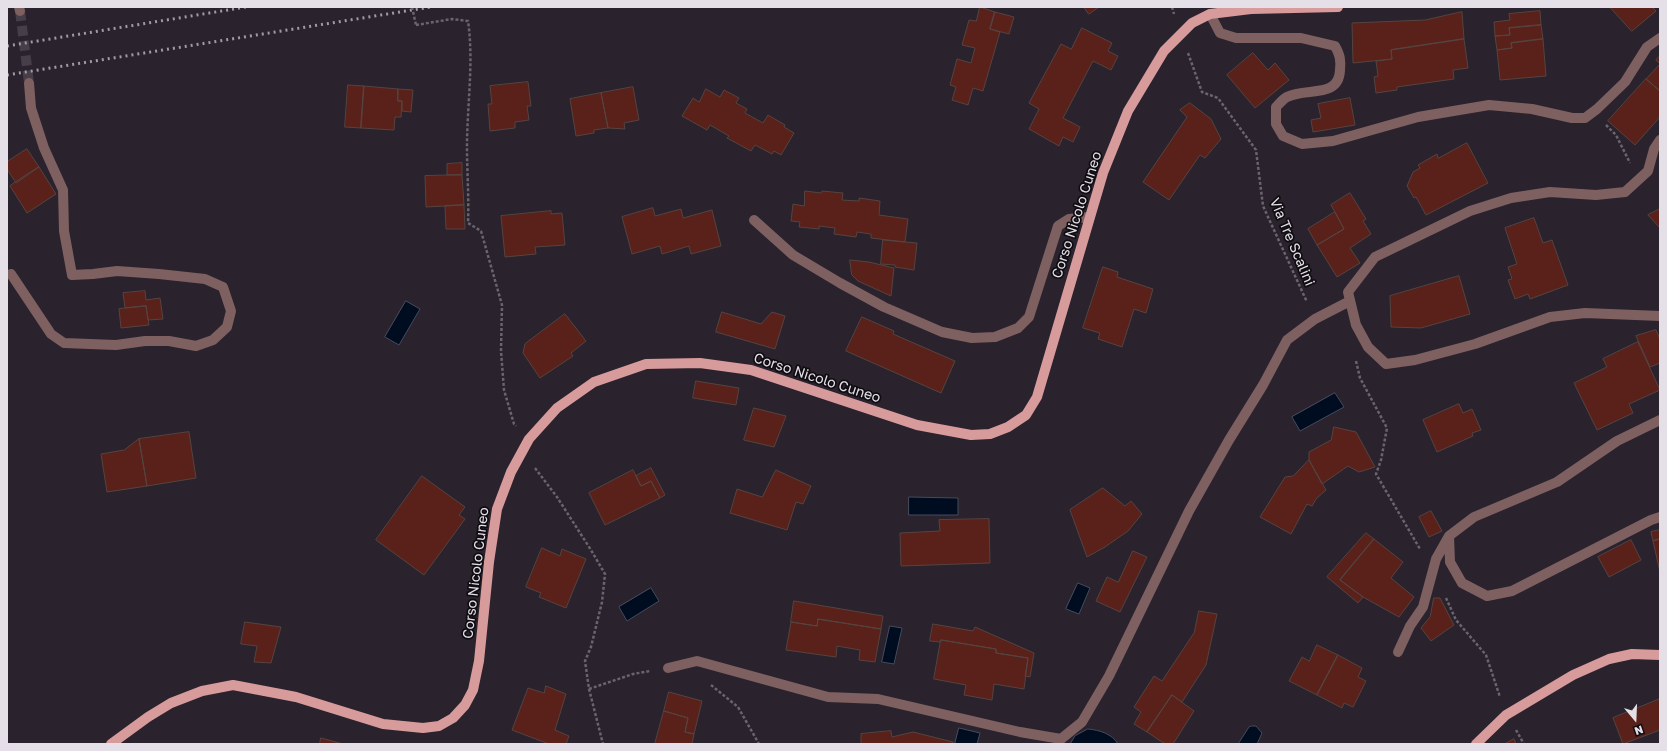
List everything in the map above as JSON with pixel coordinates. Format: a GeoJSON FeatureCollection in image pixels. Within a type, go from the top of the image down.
{"type":"FeatureCollection","features":[{"type":"Feature","properties":{"kind":"main road","name":"Corso Nicolo Cuneo"},"geometry":{"type":"LineString","coordinates":[[111,744],[135,726],[171,703],[202,691],[232,685],[296,697],[383,724],[423,728],[439,726],[453,718],[465,705],[473,690],[480,661],[489,562],[497,509],[511,472],[529,439],[556,408],[594,382],[646,364],[700,363],[751,370],[917,426],[971,435],[990,434],[1008,427],[1026,415],[1037,397],[1089,217],[1104,173],[1128,111],[1164,51],[1192,23],[1210,14],[1251,10],[1338,7]]}},
{"type":"Feature","properties":{"kind":"main road"},"geometry":{"type":"LineString","coordinates":[[1476,744],[1506,715],[1573,675],[1609,659],[1632,654],[1660,655]]}},
{"type":"Feature","properties":{"kind":"street"},"geometry":{"type":"LineString","coordinates":[[1210,14],[1220,33],[1236,38],[1301,38],[1335,46],[1340,56],[1340,73],[1337,83],[1326,91],[1304,92],[1286,97],[1276,108],[1276,124],[1283,136],[1302,144],[1333,141],[1418,117],[1489,105],[1532,109],[1572,118],[1585,118],[1597,109],[1625,82],[1647,47],[1660,38]]}},
{"type":"Feature","properties":{"kind":"street"},"geometry":{"type":"LineString","coordinates":[[10,274],[52,334],[64,343],[116,345],[145,341],[170,341],[196,346],[213,340],[227,327],[231,311],[223,287],[205,279],[117,271],[72,275],[64,231],[63,190],[44,148],[30,108],[29,83]]}},
{"type":"Feature","properties":{"kind":"street"},"geometry":{"type":"LineString","coordinates":[[1660,140],[1654,149],[1648,171],[1625,192],[1596,195],[1550,192],[1511,198],[1470,211],[1375,257],[1348,292],[1356,325],[1368,348],[1386,364],[1415,360],[1476,344],[1550,317],[1585,313],[1660,316]]}},
{"type":"Feature","properties":{"kind":"street"},"geometry":{"type":"LineString","coordinates":[[754,220],[793,255],[840,283],[884,306],[942,332],[972,338],[995,337],[1018,328],[1030,317],[1058,226],[1069,219],[1089,217]]}},
{"type":"Feature","properties":{"kind":"street"},"geometry":{"type":"LineString","coordinates":[[668,668],[698,661],[828,697],[878,699],[1020,732],[1060,739],[1082,722],[1109,676],[1189,511],[1229,440],[1263,385],[1287,340],[1315,319],[1350,301]]}},
{"type":"Feature","properties":{"kind":"street"},"geometry":{"type":"LineString","coordinates":[[1398,652],[1410,626],[1423,607],[1436,559],[1449,536],[1474,517],[1557,482],[1617,441],[1660,420]]}},
{"type":"Feature","properties":{"kind":"street"},"geometry":{"type":"LineString","coordinates":[[1449,536],[1450,562],[1462,583],[1487,596],[1512,591],[1651,520],[1660,517]]}},
{"type":"Feature","properties":{"kind":"path"},"geometry":{"type":"LineString","coordinates":[[412,7],[416,25],[452,19],[468,21],[471,40],[467,148],[469,194],[468,223],[481,231],[502,304],[501,351],[504,390],[514,424],[529,439]]}},
{"type":"Feature","properties":{"kind":"path","name":"Via Tre Scalini"},"geometry":{"type":"LineString","coordinates":[[1172,7],[1202,92],[1218,98],[1256,150],[1264,206],[1315,319]]}},
{"type":"Feature","properties":{"kind":"path"},"geometry":{"type":"LineString","coordinates":[[1585,118],[1601,121],[1616,135],[1639,179]]}},
{"type":"Feature","properties":{"kind":"path"},"geometry":{"type":"LineString","coordinates":[[522,452],[557,498],[591,550],[604,574],[602,602],[591,647],[585,661],[589,689],[603,744]]}},
{"type":"Feature","properties":{"kind":"path"},"geometry":{"type":"LineString","coordinates":[[589,689],[633,674],[668,668]]}},
{"type":"Feature","properties":{"kind":"path"},"geometry":{"type":"LineString","coordinates":[[709,683],[738,707],[759,744]]}},
{"type":"Feature","properties":{"kind":"water"},"geometry":{"type":"Polygon","coordinates":[[[406,301],[420,309],[399,345],[385,337],[406,301]]]}},
{"type":"Feature","properties":{"kind":"water"},"geometry":{"type":"Polygon","coordinates":[[[1335,393],[1344,407],[1300,431],[1292,417],[1335,393]]]}},
{"type":"Feature","properties":{"kind":"water"},"geometry":{"type":"Polygon","coordinates":[[[909,497],[958,498],[958,515],[909,515],[909,497]]]}},
{"type":"Feature","properties":{"kind":"water"},"geometry":{"type":"Polygon","coordinates":[[[1078,583],[1090,588],[1079,614],[1066,609],[1078,583]]]}},
{"type":"Feature","properties":{"kind":"water"},"geometry":{"type":"Polygon","coordinates":[[[651,588],[659,601],[627,621],[619,607],[651,588]]]}},
{"type":"Feature","properties":{"kind":"water"},"geometry":{"type":"Polygon","coordinates":[[[890,626],[902,628],[894,664],[882,662],[890,626]]]}},
{"type":"Feature","properties":{"kind":"water"},"geometry":{"type":"Polygon","coordinates":[[[1256,726],[1262,733],[1257,744],[1238,744],[1249,727],[1256,726]]]}},
{"type":"Feature","properties":{"kind":"water"},"geometry":{"type":"Polygon","coordinates":[[[959,728],[980,733],[977,744],[955,744],[959,728]]]}},
{"type":"Feature","properties":{"kind":"water"},"geometry":{"type":"Polygon","coordinates":[[[1088,729],[1105,733],[1118,744],[1070,744],[1075,736],[1088,729]]]}},
{"type":"Feature","properties":{"kind":"building"},"geometry":{"type":"Polygon","coordinates":[[[980,7],[995,12],[990,29],[1000,32],[983,91],[973,88],[968,105],[952,100],[956,87],[950,85],[957,59],[971,63],[975,48],[962,45],[969,20],[976,21],[980,7]]]}},
{"type":"Feature","properties":{"kind":"building"},"geometry":{"type":"Polygon","coordinates":[[[1084,7],[1099,7],[1089,14],[1084,7]]]}},
{"type":"Feature","properties":{"kind":"building"},"geometry":{"type":"Polygon","coordinates":[[[1610,7],[1652,7],[1656,11],[1632,31],[1610,7]]]}},
{"type":"Feature","properties":{"kind":"building"},"geometry":{"type":"Polygon","coordinates":[[[1540,11],[1541,25],[1509,28],[1510,35],[1495,36],[1494,22],[1510,20],[1509,14],[1540,11]]]}},
{"type":"Feature","properties":{"kind":"building"},"geometry":{"type":"Polygon","coordinates":[[[995,12],[1014,17],[1009,34],[990,29],[995,12]]]}},
{"type":"Feature","properties":{"kind":"building"},"geometry":{"type":"Polygon","coordinates":[[[1462,12],[1464,39],[1391,50],[1392,59],[1353,63],[1352,23],[1425,20],[1462,12]]]}},
{"type":"Feature","properties":{"kind":"building"},"geometry":{"type":"Polygon","coordinates":[[[1541,25],[1543,39],[1511,43],[1512,48],[1497,50],[1495,36],[1510,35],[1509,28],[1541,25]]]}},
{"type":"Feature","properties":{"kind":"building"},"geometry":{"type":"Polygon","coordinates":[[[1082,28],[1112,43],[1108,51],[1118,56],[1111,70],[1093,61],[1063,118],[1080,127],[1073,142],[1063,137],[1059,146],[1029,129],[1039,109],[1029,103],[1061,44],[1071,49],[1082,28]]]}},
{"type":"Feature","properties":{"kind":"building"},"geometry":{"type":"Polygon","coordinates":[[[1464,39],[1468,68],[1453,70],[1454,79],[1397,87],[1397,90],[1376,93],[1374,77],[1378,76],[1376,61],[1392,59],[1391,50],[1464,39]]]}},
{"type":"Feature","properties":{"kind":"building"},"geometry":{"type":"Polygon","coordinates":[[[1543,39],[1546,76],[1500,80],[1497,50],[1512,48],[1511,43],[1543,39]]]}},
{"type":"Feature","properties":{"kind":"building"},"geometry":{"type":"Polygon","coordinates":[[[1253,53],[1268,70],[1275,63],[1289,80],[1255,108],[1227,75],[1253,53]]]}},
{"type":"Feature","properties":{"kind":"building"},"geometry":{"type":"Polygon","coordinates":[[[1660,56],[1660,64],[1656,60],[1660,56]]]}},
{"type":"Feature","properties":{"kind":"building"},"geometry":{"type":"Polygon","coordinates":[[[1660,64],[1660,91],[1646,79],[1660,64]]]}},
{"type":"Feature","properties":{"kind":"building"},"geometry":{"type":"Polygon","coordinates":[[[1646,79],[1660,91],[1660,117],[1635,145],[1608,121],[1646,79]]]}},
{"type":"Feature","properties":{"kind":"building"},"geometry":{"type":"Polygon","coordinates":[[[528,82],[531,106],[527,106],[529,120],[515,122],[515,128],[490,131],[488,104],[492,104],[490,86],[528,82]]]}},
{"type":"Feature","properties":{"kind":"building"},"geometry":{"type":"Polygon","coordinates":[[[348,85],[364,86],[361,128],[345,127],[348,85]]]}},
{"type":"Feature","properties":{"kind":"building"},"geometry":{"type":"Polygon","coordinates":[[[364,86],[398,89],[398,101],[402,101],[401,117],[395,117],[394,130],[361,128],[364,86]]]}},
{"type":"Feature","properties":{"kind":"building"},"geometry":{"type":"Polygon","coordinates":[[[633,87],[639,120],[624,123],[625,129],[608,128],[601,93],[633,87]]]}},
{"type":"Feature","properties":{"kind":"building"},"geometry":{"type":"Polygon","coordinates":[[[398,89],[413,90],[411,112],[402,111],[402,101],[398,101],[398,89]]]}},
{"type":"Feature","properties":{"kind":"building"},"geometry":{"type":"Polygon","coordinates":[[[706,89],[720,97],[724,90],[739,98],[736,103],[747,109],[745,113],[763,123],[768,115],[785,125],[784,127],[794,133],[781,155],[774,151],[772,154],[755,145],[751,151],[727,138],[729,136],[710,125],[707,130],[682,116],[693,98],[699,102],[706,89]]]}},
{"type":"Feature","properties":{"kind":"building"},"geometry":{"type":"Polygon","coordinates":[[[601,93],[608,128],[594,130],[594,133],[576,136],[570,99],[601,93]]]}},
{"type":"Feature","properties":{"kind":"building"},"geometry":{"type":"Polygon","coordinates":[[[1350,98],[1355,125],[1313,132],[1311,120],[1321,118],[1318,104],[1350,98]]]}},
{"type":"Feature","properties":{"kind":"building"},"geometry":{"type":"Polygon","coordinates":[[[1190,103],[1211,119],[1221,139],[1205,158],[1200,155],[1169,200],[1143,182],[1187,117],[1180,110],[1190,103]]]}},
{"type":"Feature","properties":{"kind":"building"},"geometry":{"type":"Polygon","coordinates":[[[1467,143],[1488,183],[1426,215],[1416,197],[1414,198],[1407,186],[1413,172],[1420,168],[1418,165],[1437,154],[1438,158],[1467,143]]]}},
{"type":"Feature","properties":{"kind":"building"},"geometry":{"type":"Polygon","coordinates":[[[27,149],[39,167],[16,183],[7,169],[7,162],[27,149]]]}},
{"type":"Feature","properties":{"kind":"building"},"geometry":{"type":"Polygon","coordinates":[[[462,163],[462,175],[447,175],[447,164],[462,163]]]}},
{"type":"Feature","properties":{"kind":"building"},"geometry":{"type":"Polygon","coordinates":[[[39,167],[56,194],[27,213],[10,186],[39,167]]]}},
{"type":"Feature","properties":{"kind":"building"},"geometry":{"type":"Polygon","coordinates":[[[462,175],[464,205],[426,207],[425,176],[462,175]]]}},
{"type":"Feature","properties":{"kind":"building"},"geometry":{"type":"Polygon","coordinates":[[[805,191],[843,193],[842,200],[859,201],[859,198],[880,201],[879,215],[908,219],[905,242],[871,238],[871,234],[857,232],[856,237],[834,234],[835,228],[819,226],[819,229],[799,227],[800,222],[791,221],[793,204],[804,206],[805,191]]]}},
{"type":"Feature","properties":{"kind":"building"},"geometry":{"type":"Polygon","coordinates":[[[1350,193],[1366,219],[1363,221],[1371,234],[1350,248],[1360,263],[1337,277],[1317,245],[1344,229],[1331,205],[1350,193]]]}},
{"type":"Feature","properties":{"kind":"building"},"geometry":{"type":"Polygon","coordinates":[[[464,205],[465,229],[446,229],[445,206],[464,205]]]}},
{"type":"Feature","properties":{"kind":"building"},"geometry":{"type":"Polygon","coordinates":[[[653,208],[655,216],[681,209],[683,218],[712,210],[721,246],[691,254],[689,246],[662,254],[660,246],[632,254],[622,217],[653,208]]]}},
{"type":"Feature","properties":{"kind":"building"},"geometry":{"type":"Polygon","coordinates":[[[1660,209],[1660,228],[1648,215],[1660,209]]]}},
{"type":"Feature","properties":{"kind":"building"},"geometry":{"type":"Polygon","coordinates":[[[551,211],[551,214],[562,213],[565,245],[535,247],[536,254],[505,257],[501,216],[551,211]]]}},
{"type":"Feature","properties":{"kind":"building"},"geometry":{"type":"Polygon","coordinates":[[[1335,212],[1344,229],[1317,245],[1308,229],[1335,212]]]}},
{"type":"Feature","properties":{"kind":"building"},"geometry":{"type":"Polygon","coordinates":[[[1534,218],[1543,243],[1552,240],[1568,285],[1530,299],[1528,294],[1515,299],[1508,280],[1512,279],[1508,267],[1517,264],[1505,228],[1534,218]]]}},
{"type":"Feature","properties":{"kind":"building"},"geometry":{"type":"Polygon","coordinates":[[[883,240],[917,243],[914,270],[895,267],[895,265],[881,264],[883,240]]]}},
{"type":"Feature","properties":{"kind":"building"},"geometry":{"type":"Polygon","coordinates":[[[850,260],[869,262],[894,268],[891,296],[858,281],[852,275],[850,260]]]}},
{"type":"Feature","properties":{"kind":"building"},"geometry":{"type":"Polygon","coordinates":[[[1103,267],[1118,272],[1117,277],[1153,289],[1146,313],[1134,309],[1122,347],[1098,339],[1100,333],[1083,328],[1103,267]]]}},
{"type":"Feature","properties":{"kind":"building"},"geometry":{"type":"Polygon","coordinates":[[[1459,276],[1470,314],[1421,328],[1391,327],[1390,296],[1459,276]]]}},
{"type":"Feature","properties":{"kind":"building"},"geometry":{"type":"Polygon","coordinates":[[[145,291],[146,300],[160,298],[163,319],[148,320],[146,306],[125,308],[123,293],[145,291]]]}},
{"type":"Feature","properties":{"kind":"building"},"geometry":{"type":"Polygon","coordinates":[[[146,306],[149,325],[121,328],[119,309],[146,306]]]}},
{"type":"Feature","properties":{"kind":"building"},"geometry":{"type":"Polygon","coordinates":[[[722,312],[761,324],[772,312],[785,316],[775,349],[716,332],[722,312]]]}},
{"type":"Feature","properties":{"kind":"building"},"geometry":{"type":"Polygon","coordinates":[[[565,314],[586,341],[571,353],[573,356],[540,378],[523,353],[525,344],[565,314]]]}},
{"type":"Feature","properties":{"kind":"building"},"geometry":{"type":"Polygon","coordinates":[[[862,317],[894,331],[893,334],[955,361],[941,393],[846,351],[862,317]]]}},
{"type":"Feature","properties":{"kind":"building"},"geometry":{"type":"Polygon","coordinates":[[[1656,330],[1660,339],[1660,363],[1650,367],[1636,336],[1656,330]]]}},
{"type":"Feature","properties":{"kind":"building"},"geometry":{"type":"Polygon","coordinates":[[[1638,342],[1660,390],[1629,404],[1633,413],[1597,430],[1574,383],[1607,367],[1603,359],[1638,342]]]}},
{"type":"Feature","properties":{"kind":"building"},"geometry":{"type":"Polygon","coordinates":[[[696,381],[739,388],[736,405],[693,398],[696,381]]]}},
{"type":"Feature","properties":{"kind":"building"},"geometry":{"type":"Polygon","coordinates":[[[1459,404],[1463,413],[1472,409],[1481,430],[1472,433],[1473,436],[1437,452],[1423,420],[1459,404]]]}},
{"type":"Feature","properties":{"kind":"building"},"geometry":{"type":"Polygon","coordinates":[[[754,408],[786,416],[774,447],[744,440],[754,408]]]}},
{"type":"Feature","properties":{"kind":"building"},"geometry":{"type":"Polygon","coordinates":[[[1334,427],[1356,432],[1375,467],[1359,472],[1348,466],[1322,484],[1309,460],[1309,452],[1331,440],[1334,427]]]}},
{"type":"Feature","properties":{"kind":"building"},"geometry":{"type":"Polygon","coordinates":[[[189,432],[196,478],[147,486],[139,439],[189,432]]]}},
{"type":"Feature","properties":{"kind":"building"},"geometry":{"type":"Polygon","coordinates":[[[139,439],[147,486],[107,492],[101,454],[124,450],[139,439]]]}},
{"type":"Feature","properties":{"kind":"building"},"geometry":{"type":"Polygon","coordinates":[[[1309,460],[1326,490],[1316,499],[1312,506],[1307,504],[1291,534],[1260,517],[1285,477],[1293,476],[1309,460]]]}},
{"type":"Feature","properties":{"kind":"building"},"geometry":{"type":"Polygon","coordinates":[[[651,468],[665,495],[660,498],[651,481],[641,486],[636,476],[651,468]]]}},
{"type":"Feature","properties":{"kind":"building"},"geometry":{"type":"Polygon","coordinates":[[[633,470],[641,486],[651,481],[660,498],[605,525],[589,493],[633,470]]]}},
{"type":"Feature","properties":{"kind":"building"},"geometry":{"type":"Polygon","coordinates":[[[776,470],[811,486],[803,504],[796,502],[787,530],[730,513],[737,489],[762,497],[776,470]]]}},
{"type":"Feature","properties":{"kind":"building"},"geometry":{"type":"Polygon","coordinates":[[[422,476],[465,507],[459,515],[465,519],[424,575],[376,540],[422,476]]]}},
{"type":"Feature","properties":{"kind":"building"},"geometry":{"type":"Polygon","coordinates":[[[1103,488],[1125,506],[1131,501],[1142,514],[1128,531],[1087,557],[1070,510],[1103,488]]]}},
{"type":"Feature","properties":{"kind":"building"},"geometry":{"type":"Polygon","coordinates":[[[1431,511],[1442,531],[1429,537],[1419,517],[1431,511]]]}},
{"type":"Feature","properties":{"kind":"building"},"geometry":{"type":"Polygon","coordinates":[[[989,519],[990,563],[901,566],[900,533],[940,531],[939,520],[989,519]]]}},
{"type":"Feature","properties":{"kind":"building"},"geometry":{"type":"Polygon","coordinates":[[[1660,530],[1660,539],[1653,541],[1651,532],[1660,530]]]}},
{"type":"Feature","properties":{"kind":"building"},"geometry":{"type":"Polygon","coordinates":[[[1366,533],[1374,539],[1340,580],[1363,597],[1358,603],[1327,577],[1366,533]]]}},
{"type":"Feature","properties":{"kind":"building"},"geometry":{"type":"Polygon","coordinates":[[[1374,539],[1403,562],[1391,578],[1414,597],[1399,617],[1363,597],[1340,580],[1374,539]]]}},
{"type":"Feature","properties":{"kind":"building"},"geometry":{"type":"Polygon","coordinates":[[[1660,539],[1660,572],[1653,541],[1660,539]]]}},
{"type":"Feature","properties":{"kind":"building"},"geometry":{"type":"Polygon","coordinates":[[[1631,540],[1641,560],[1609,577],[1598,557],[1631,540]]]}},
{"type":"Feature","properties":{"kind":"building"},"geometry":{"type":"Polygon","coordinates":[[[542,548],[560,556],[562,549],[586,559],[566,608],[539,597],[541,593],[526,587],[542,548]]]}},
{"type":"Feature","properties":{"kind":"building"},"geometry":{"type":"Polygon","coordinates":[[[1133,551],[1147,557],[1120,612],[1096,601],[1107,577],[1118,582],[1133,551]]]}},
{"type":"Feature","properties":{"kind":"building"},"geometry":{"type":"Polygon","coordinates":[[[1434,598],[1440,598],[1454,625],[1431,641],[1421,628],[1430,617],[1434,598]]]}},
{"type":"Feature","properties":{"kind":"building"},"geometry":{"type":"Polygon","coordinates":[[[794,601],[883,616],[881,629],[818,619],[817,626],[791,622],[794,601]]]}},
{"type":"Feature","properties":{"kind":"building"},"geometry":{"type":"Polygon","coordinates":[[[1199,611],[1217,614],[1206,665],[1182,702],[1172,695],[1147,732],[1134,724],[1141,712],[1134,707],[1154,676],[1162,681],[1194,633],[1199,611]]]}},
{"type":"Feature","properties":{"kind":"building"},"geometry":{"type":"Polygon","coordinates":[[[818,619],[881,629],[875,662],[859,660],[860,650],[837,646],[836,657],[786,650],[791,622],[817,626],[818,619]]]}},
{"type":"Feature","properties":{"kind":"building"},"geometry":{"type":"Polygon","coordinates":[[[245,622],[281,627],[271,663],[254,662],[257,646],[241,644],[245,622]]]}},
{"type":"Feature","properties":{"kind":"building"},"geometry":{"type":"Polygon","coordinates":[[[933,624],[973,631],[975,627],[1034,653],[1030,677],[1025,676],[1028,658],[996,653],[996,649],[941,640],[940,642],[930,641],[933,624]]]}},
{"type":"Feature","properties":{"kind":"building"},"geometry":{"type":"Polygon","coordinates":[[[941,640],[996,649],[996,653],[1028,658],[1024,689],[994,684],[992,700],[964,695],[966,685],[934,679],[941,640]]]}},
{"type":"Feature","properties":{"kind":"building"},"geometry":{"type":"Polygon","coordinates":[[[1317,645],[1338,655],[1317,695],[1289,681],[1302,657],[1309,661],[1317,645]]]}},
{"type":"Feature","properties":{"kind":"building"},"geometry":{"type":"Polygon","coordinates":[[[1338,655],[1362,668],[1358,677],[1366,681],[1353,707],[1344,703],[1342,708],[1317,695],[1338,655]]]}},
{"type":"Feature","properties":{"kind":"building"},"geometry":{"type":"Polygon","coordinates":[[[546,686],[566,694],[555,730],[569,736],[566,744],[549,744],[512,730],[528,688],[544,693],[546,686]]]}},
{"type":"Feature","properties":{"kind":"building"},"geometry":{"type":"Polygon","coordinates":[[[669,692],[702,701],[694,734],[685,732],[688,718],[664,711],[669,692]]]}},
{"type":"Feature","properties":{"kind":"building"},"geometry":{"type":"Polygon","coordinates":[[[1172,695],[1194,711],[1173,744],[1165,744],[1147,732],[1172,695]]]}},
{"type":"Feature","properties":{"kind":"building"},"geometry":{"type":"Polygon","coordinates":[[[1660,699],[1660,730],[1623,744],[1613,718],[1660,699]]]}},
{"type":"Feature","properties":{"kind":"building"},"geometry":{"type":"Polygon","coordinates":[[[664,711],[688,718],[685,732],[694,734],[692,744],[655,744],[664,711]]]}},
{"type":"Feature","properties":{"kind":"building"},"geometry":{"type":"Polygon","coordinates":[[[891,731],[892,737],[913,732],[953,742],[953,744],[861,744],[861,734],[891,731]]]}},
{"type":"Feature","properties":{"kind":"building"},"geometry":{"type":"Polygon","coordinates":[[[321,738],[343,744],[320,744],[321,738]]]}},
{"type":"Feature","properties":{"kind":"building"},"geometry":{"type":"Polygon","coordinates":[[[1514,739],[1516,744],[1505,744],[1514,739]]]}},
{"type":"Feature","properties":{"kind":"tunnel"},"geometry":{"type":"LineString","coordinates":[[20,11],[29,83]]}},
{"type":"Feature","properties":{"kind":"railway"},"geometry":{"type":"LineString","coordinates":[[7,46],[246,7]]}},
{"type":"Feature","properties":{"kind":"railway"},"geometry":{"type":"LineString","coordinates":[[7,75],[431,7]]}}]}
